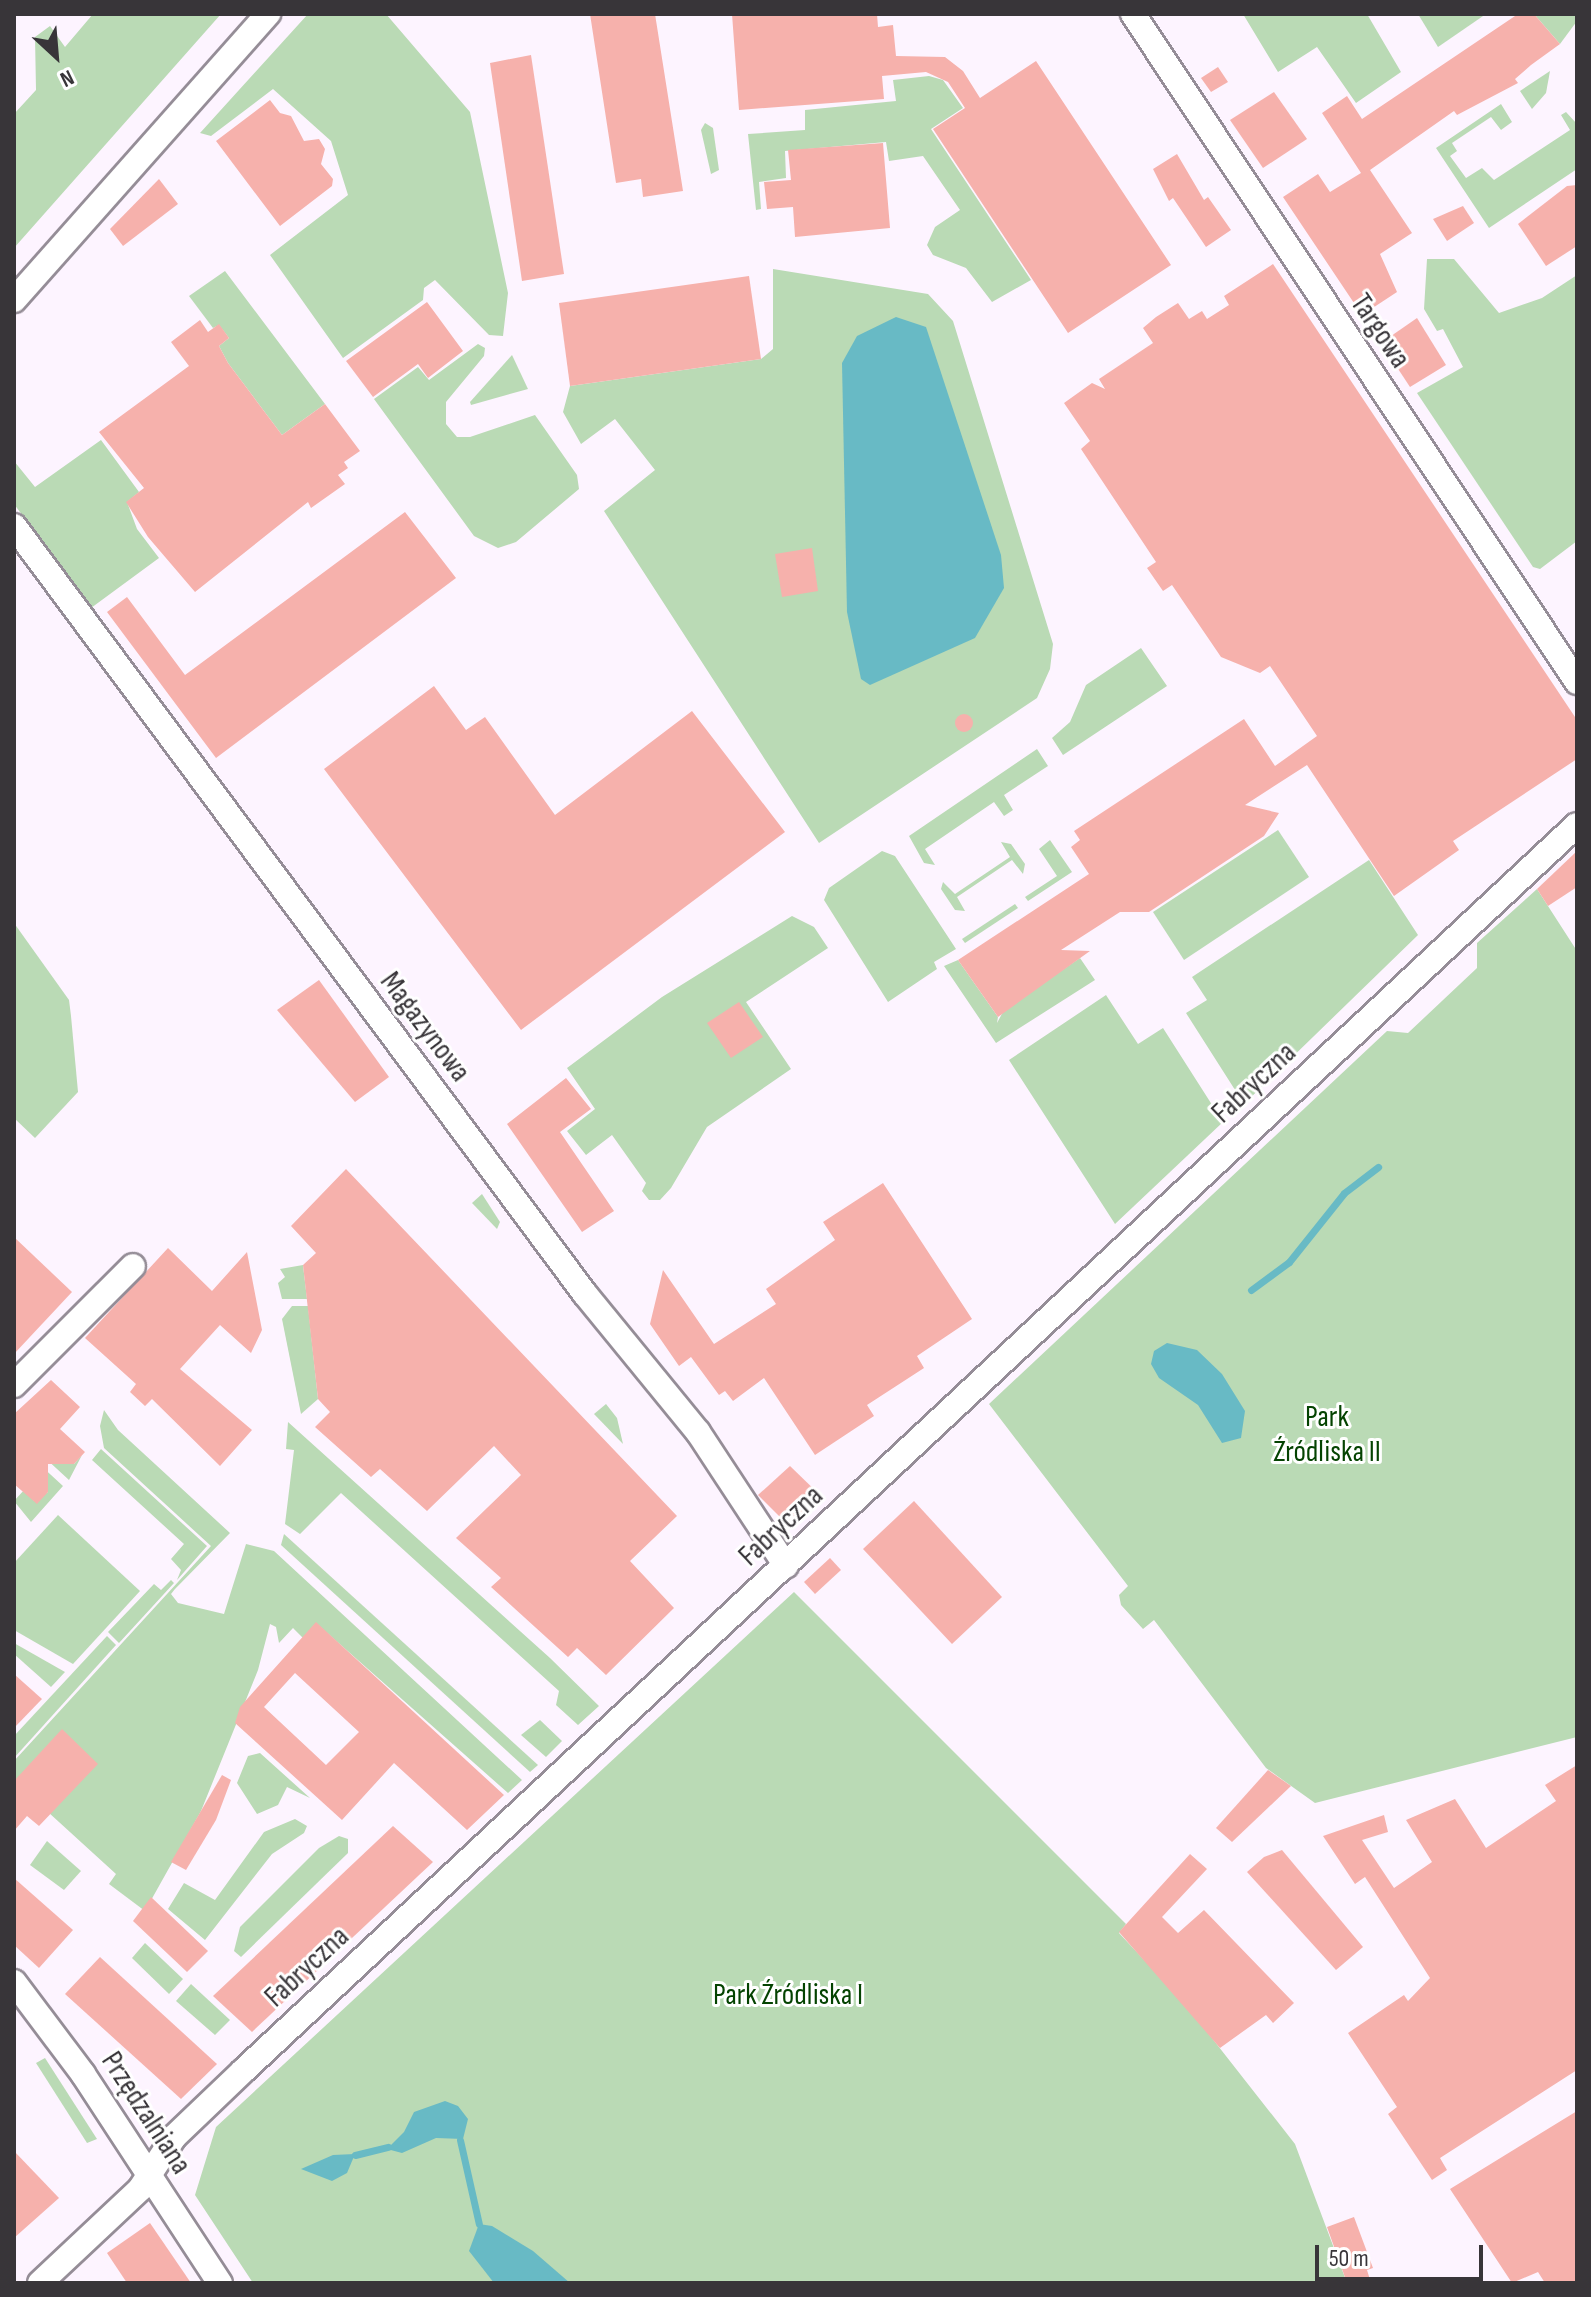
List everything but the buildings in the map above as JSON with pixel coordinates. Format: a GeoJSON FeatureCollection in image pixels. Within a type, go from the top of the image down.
{"type":"FeatureCollection","features":[{"type":"Feature","properties":{"kind":"street"},"geometry":{"type":"LineString","coordinates":[[14,300],[268,14]]}},
{"type":"Feature","properties":{"kind":"street","name":"Targowa"},"geometry":{"type":"LineString","coordinates":[[1133,14],[1577,682]]}},
{"type":"Feature","properties":{"kind":"street","name":"Magazynowa"},"geometry":{"type":"LineString","coordinates":[[14,526],[585,1294],[698,1432],[786,1566]]}},
{"type":"Feature","properties":{"kind":"street","name":"Fabryczna"},"geometry":{"type":"LineString","coordinates":[[40,2283],[149,2175],[174,2137],[212,2100],[1577,825]]}},
{"type":"Feature","properties":{"kind":"street"},"geometry":{"type":"LineString","coordinates":[[14,1385],[133,1266]]}},
{"type":"Feature","properties":{"kind":"street","name":"Przędzalniana"},"geometry":{"type":"LineString","coordinates":[[14,1982],[149,2175],[220,2283]]}},
{"type":"Feature","properties":{"kind":"green space"},"geometry":{"type":"Polygon","coordinates":[[[93,14],[221,14],[14,248],[14,114],[36,90],[35,37],[50,26],[65,47],[93,14]]]}},
{"type":"Feature","properties":{"kind":"green space"},"geometry":{"type":"Polygon","coordinates":[[[308,14],[386,14],[470,112],[508,293],[503,336],[489,335],[435,280],[424,288],[423,300],[343,358],[270,255],[348,195],[331,141],[273,89],[211,136],[200,133],[308,14]]]}},
{"type":"Feature","properties":{"kind":"green space"},"geometry":{"type":"Polygon","coordinates":[[[1243,14],[1367,14],[1401,72],[1356,103],[1317,47],[1278,72],[1243,14]]]}},
{"type":"Feature","properties":{"kind":"green space"},"geometry":{"type":"Polygon","coordinates":[[[1418,14],[1486,14],[1438,47],[1418,14]]]}},
{"type":"Feature","properties":{"kind":"green space"},"geometry":{"type":"Polygon","coordinates":[[[1534,14],[1577,14],[1577,21],[1560,44],[1534,14]]]}},
{"type":"Feature","properties":{"kind":"green space"},"geometry":{"type":"Polygon","coordinates":[[[1550,71],[1546,93],[1532,109],[1520,91],[1550,71]]]}},
{"type":"Feature","properties":{"kind":"green space"},"geometry":{"type":"Polygon","coordinates":[[[929,76],[943,80],[963,108],[931,129],[1031,280],[992,302],[966,268],[933,255],[927,245],[935,227],[960,210],[923,156],[889,161],[886,142],[785,151],[786,178],[759,182],[761,209],[756,210],[748,134],[805,130],[805,110],[896,101],[893,80],[929,76]]]}},
{"type":"Feature","properties":{"kind":"green space"},"geometry":{"type":"Polygon","coordinates":[[[1501,104],[1512,122],[1501,130],[1491,117],[1452,143],[1457,151],[1450,156],[1466,178],[1482,168],[1494,180],[1570,130],[1561,115],[1566,112],[1577,124],[1577,169],[1489,228],[1436,148],[1501,104]]]}},
{"type":"Feature","properties":{"kind":"green space"},"geometry":{"type":"Polygon","coordinates":[[[705,123],[713,128],[719,170],[711,174],[701,130],[705,123]]]}},
{"type":"Feature","properties":{"kind":"green space"},"geometry":{"type":"Polygon","coordinates":[[[1427,259],[1454,259],[1499,313],[1542,298],[1577,275],[1577,541],[1540,569],[1533,567],[1417,393],[1463,367],[1443,329],[1437,331],[1424,309],[1427,259]]]}},
{"type":"Feature","properties":{"kind":"green space"},"geometry":{"type":"Polygon","coordinates":[[[773,269],[928,294],[953,321],[1053,644],[1050,669],[1037,698],[819,843],[604,511],[655,470],[615,419],[581,444],[563,412],[570,386],[761,359],[773,349],[773,269]]]}},
{"type":"Feature","properties":{"kind":"green space"},"geometry":{"type":"Polygon","coordinates":[[[225,271],[325,404],[282,435],[228,363],[219,346],[229,338],[219,325],[213,328],[189,296],[225,271]]]}},
{"type":"Feature","properties":{"kind":"green space"},"geometry":{"type":"Polygon","coordinates":[[[478,344],[485,348],[484,356],[446,402],[446,424],[457,437],[470,437],[535,415],[577,475],[579,489],[516,542],[498,548],[474,536],[374,399],[418,367],[429,380],[478,344]]]}},
{"type":"Feature","properties":{"kind":"green space"},"geometry":{"type":"Polygon","coordinates":[[[512,355],[528,389],[471,405],[470,402],[512,355]]]}},
{"type":"Feature","properties":{"kind":"green space"},"geometry":{"type":"Polygon","coordinates":[[[101,440],[139,492],[127,502],[137,529],[159,558],[91,608],[14,504],[14,461],[35,487],[101,440]]]}},
{"type":"Feature","properties":{"kind":"green space"},"geometry":{"type":"Polygon","coordinates":[[[1141,648],[1167,686],[1063,755],[1052,738],[1070,722],[1086,685],[1141,648]]]}},
{"type":"Feature","properties":{"kind":"green space"},"geometry":{"type":"Polygon","coordinates":[[[1037,749],[1048,766],[1004,795],[1013,810],[1004,816],[994,802],[925,849],[935,865],[924,863],[909,836],[1037,749]]]}},
{"type":"Feature","properties":{"kind":"green space"},"geometry":{"type":"Polygon","coordinates":[[[1278,830],[1309,877],[1184,960],[1153,912],[1278,830]]]}},
{"type":"Feature","properties":{"kind":"green space"},"geometry":{"type":"Polygon","coordinates":[[[1050,840],[1072,872],[1028,901],[1025,897],[1057,876],[1039,849],[1050,840]]]}},
{"type":"Feature","properties":{"kind":"green space"},"geometry":{"type":"Polygon","coordinates":[[[1001,842],[1011,844],[1025,864],[1023,874],[1012,860],[957,897],[965,911],[955,910],[941,889],[943,882],[955,894],[1010,857],[1001,842]]]}},
{"type":"Feature","properties":{"kind":"green space"},"geometry":{"type":"Polygon","coordinates":[[[882,851],[895,856],[956,949],[934,962],[937,969],[888,1002],[824,900],[829,888],[882,851]]]}},
{"type":"Feature","properties":{"kind":"green space"},"geometry":{"type":"Polygon","coordinates":[[[1369,860],[1418,935],[1244,1104],[1186,1013],[1207,1000],[1192,977],[1369,860]]]}},
{"type":"Feature","properties":{"kind":"green space","name":"Park Źródliska II"},"geometry":{"type":"Polygon","coordinates":[[[1537,889],[1577,951],[1577,1737],[1315,1803],[1266,1768],[1154,1620],[1143,1629],[1121,1605],[1119,1595],[1128,1586],[989,1404],[1387,1031],[1408,1033],[1477,968],[1477,943],[1537,889]]]}},
{"type":"Feature","properties":{"kind":"green space"},"geometry":{"type":"Polygon","coordinates":[[[1015,904],[1018,908],[965,943],[962,939],[1015,904]]]}},
{"type":"Feature","properties":{"kind":"green space"},"geometry":{"type":"Polygon","coordinates":[[[792,916],[814,927],[828,948],[746,1002],[791,1069],[707,1127],[671,1188],[660,1200],[649,1200],[642,1191],[646,1183],[612,1135],[586,1155],[567,1131],[595,1109],[567,1068],[662,997],[792,916]]]}},
{"type":"Feature","properties":{"kind":"green space"},"geometry":{"type":"Polygon","coordinates":[[[14,923],[69,1000],[71,1016],[78,1092],[35,1138],[14,1118],[14,923]]]}},
{"type":"Feature","properties":{"kind":"green space"},"geometry":{"type":"Polygon","coordinates":[[[1080,958],[1095,980],[996,1043],[944,966],[958,960],[998,1017],[997,1023],[1004,1010],[1080,958]]]}},
{"type":"Feature","properties":{"kind":"green space"},"geometry":{"type":"Polygon","coordinates":[[[1106,995],[1138,1044],[1163,1028],[1223,1122],[1115,1224],[1009,1060],[1106,995]]]}},
{"type":"Feature","properties":{"kind":"green space"},"geometry":{"type":"Polygon","coordinates":[[[482,1194],[500,1222],[497,1229],[472,1203],[482,1194]]]}},
{"type":"Feature","properties":{"kind":"green space"},"geometry":{"type":"Polygon","coordinates":[[[303,1265],[307,1299],[282,1299],[278,1283],[285,1277],[280,1269],[303,1265]]]}},
{"type":"Feature","properties":{"kind":"green space"},"geometry":{"type":"Polygon","coordinates":[[[292,1306],[308,1306],[318,1399],[301,1414],[282,1319],[292,1306]]]}},
{"type":"Feature","properties":{"kind":"green space"},"geometry":{"type":"Polygon","coordinates":[[[606,1404],[617,1418],[623,1444],[594,1414],[606,1404]]]}},
{"type":"Feature","properties":{"kind":"green space"},"geometry":{"type":"Polygon","coordinates":[[[104,1410],[118,1430],[230,1533],[171,1594],[178,1603],[224,1614],[246,1544],[274,1551],[522,1780],[508,1793],[316,1623],[303,1638],[293,1628],[279,1643],[276,1627],[270,1624],[258,1670],[201,1811],[145,1911],[109,1884],[116,1874],[14,1781],[14,1761],[211,1546],[104,1448],[100,1426],[104,1410]]]}},
{"type":"Feature","properties":{"kind":"green space"},"geometry":{"type":"Polygon","coordinates":[[[288,1422],[550,1658],[599,1706],[578,1725],[556,1705],[559,1691],[341,1493],[300,1534],[285,1524],[294,1450],[286,1449],[288,1422]]]}},
{"type":"Feature","properties":{"kind":"green space"},"geometry":{"type":"Polygon","coordinates":[[[101,1449],[207,1546],[177,1580],[181,1570],[171,1559],[184,1544],[92,1460],[101,1449]]]}},
{"type":"Feature","properties":{"kind":"green space"},"geometry":{"type":"Polygon","coordinates":[[[82,1455],[69,1480],[44,1457],[59,1456],[74,1464],[82,1455]]]}},
{"type":"Feature","properties":{"kind":"green space"},"geometry":{"type":"Polygon","coordinates":[[[38,1463],[63,1486],[31,1522],[14,1501],[25,1489],[34,1501],[48,1492],[38,1463]]]}},
{"type":"Feature","properties":{"kind":"green space"},"geometry":{"type":"Polygon","coordinates":[[[58,1515],[140,1591],[73,1664],[14,1630],[14,1563],[58,1515]]]}},
{"type":"Feature","properties":{"kind":"green space"},"geometry":{"type":"Polygon","coordinates":[[[284,1534],[538,1765],[530,1772],[281,1545],[284,1534]]]}},
{"type":"Feature","properties":{"kind":"green space"},"geometry":{"type":"Polygon","coordinates":[[[171,1580],[174,1583],[119,1643],[108,1632],[154,1584],[161,1590],[171,1580]]]}},
{"type":"Feature","properties":{"kind":"green space","name":"Park Źródliska I"},"geometry":{"type":"Polygon","coordinates":[[[794,1592],[1126,1924],[1119,1933],[1186,2005],[1295,2144],[1347,2283],[253,2283],[195,2195],[216,2127],[794,1592]]]}},
{"type":"Feature","properties":{"kind":"green space"},"geometry":{"type":"Polygon","coordinates":[[[107,1636],[116,1645],[14,1758],[14,1736],[107,1636]]]}},
{"type":"Feature","properties":{"kind":"green space"},"geometry":{"type":"Polygon","coordinates":[[[14,1643],[65,1672],[51,1687],[14,1654],[14,1643]]]}},
{"type":"Feature","properties":{"kind":"green space"},"geometry":{"type":"Polygon","coordinates":[[[540,1720],[562,1741],[546,1757],[521,1735],[540,1720]]]}},
{"type":"Feature","properties":{"kind":"green space"},"geometry":{"type":"Polygon","coordinates":[[[260,1753],[310,1798],[287,1787],[278,1805],[257,1814],[237,1783],[248,1756],[260,1753]]]}},
{"type":"Feature","properties":{"kind":"green space"},"geometry":{"type":"Polygon","coordinates":[[[295,1819],[307,1826],[304,1833],[272,1854],[205,1940],[168,1909],[184,1883],[215,1900],[264,1832],[295,1819]]]}},
{"type":"Feature","properties":{"kind":"green space"},"geometry":{"type":"Polygon","coordinates":[[[339,1836],[348,1839],[348,1853],[241,1957],[234,1951],[240,1927],[319,1848],[339,1836]]]}},
{"type":"Feature","properties":{"kind":"green space"},"geometry":{"type":"Polygon","coordinates":[[[47,1841],[81,1871],[64,1890],[30,1865],[47,1841]]]}},
{"type":"Feature","properties":{"kind":"green space"},"geometry":{"type":"Polygon","coordinates":[[[145,1943],[183,1979],[169,1994],[132,1958],[145,1943]]]}},
{"type":"Feature","properties":{"kind":"green space"},"geometry":{"type":"Polygon","coordinates":[[[191,1984],[230,2020],[215,2035],[176,2001],[191,1984]]]}},
{"type":"Feature","properties":{"kind":"green space"},"geometry":{"type":"Polygon","coordinates":[[[45,2058],[97,2139],[87,2143],[36,2063],[45,2058]]]}},
{"type":"Feature","properties":{"kind":"water"},"geometry":{"type":"Polygon","coordinates":[[[896,317],[926,327],[1001,555],[1004,588],[975,638],[870,685],[861,679],[847,612],[842,363],[857,336],[896,317]]]}},
{"type":"Feature","properties":{"kind":"water"},"geometry":{"type":"Polygon","coordinates":[[[1167,1343],[1197,1350],[1222,1374],[1245,1411],[1241,1438],[1222,1443],[1198,1405],[1159,1378],[1151,1364],[1154,1351],[1167,1343]]]}},
{"type":"Feature","properties":{"kind":"water"},"geometry":{"type":"Polygon","coordinates":[[[445,2101],[458,2106],[468,2119],[463,2139],[436,2138],[402,2153],[387,2149],[404,2132],[414,2112],[445,2101]]]}},
{"type":"Feature","properties":{"kind":"water"},"geometry":{"type":"Polygon","coordinates":[[[355,2154],[347,2173],[332,2181],[301,2169],[333,2155],[355,2154]]]}},
{"type":"Feature","properties":{"kind":"water"},"geometry":{"type":"Polygon","coordinates":[[[479,2224],[492,2226],[533,2251],[570,2283],[494,2283],[469,2251],[479,2224]]]}},
{"type":"Feature","properties":{"kind":"waterway"},"geometry":{"type":"LineString","coordinates":[[1251,1290],[1289,1262],[1344,1193],[1378,1167]]}},
{"type":"Feature","properties":{"kind":"waterway"},"geometry":{"type":"LineString","coordinates":[[460,2140],[479,2224]]}},
{"type":"Feature","properties":{"kind":"waterway"},"geometry":{"type":"LineString","coordinates":[[355,2155],[388,2147]]}}]}
